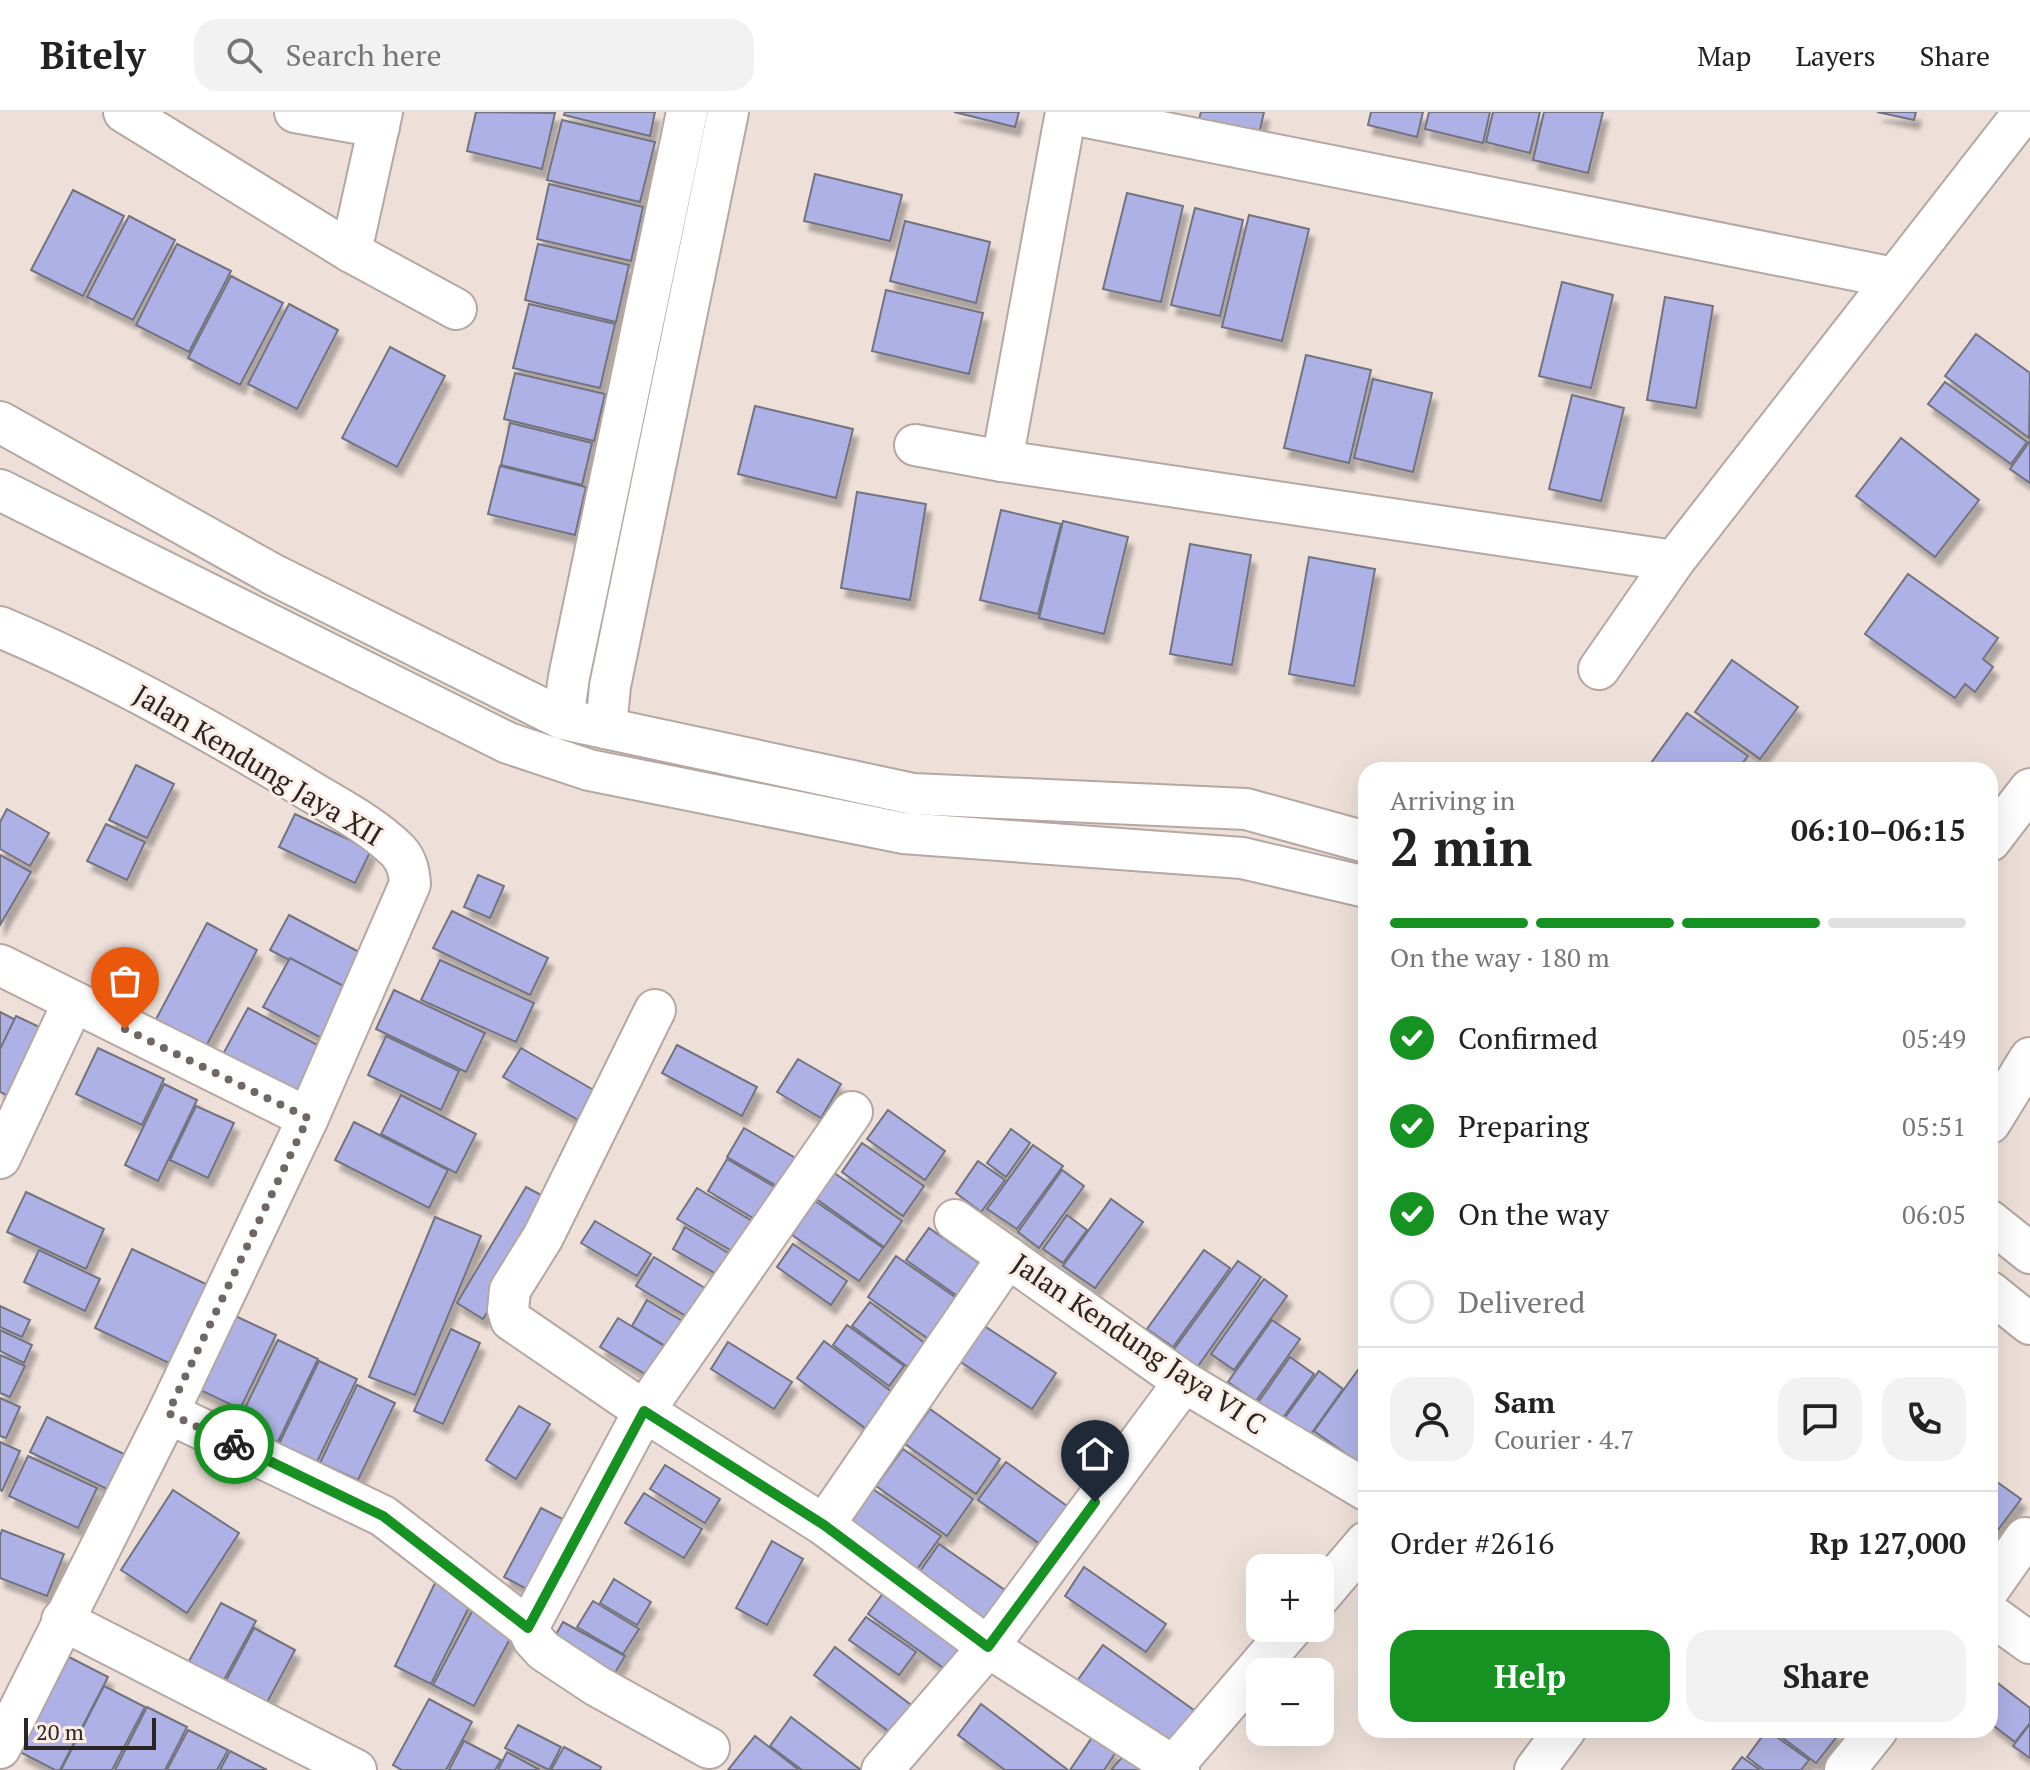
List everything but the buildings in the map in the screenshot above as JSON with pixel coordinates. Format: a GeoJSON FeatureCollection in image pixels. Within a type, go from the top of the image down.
{"type":"FeatureCollection","features":[{"type":"Feature","properties":{"kind":"street"},"geometry":{"type":"LineString","coordinates":[[124,112],[351,252],[456,309]]}},
{"type":"Feature","properties":{"kind":"street"},"geometry":{"type":"LineString","coordinates":[[295,112],[380,120],[351,252]]}},
{"type":"Feature","properties":{"kind":"street"},"geometry":{"type":"LineString","coordinates":[[563,719],[569,677],[687,112]]}},
{"type":"Feature","properties":{"kind":"street"},"geometry":{"type":"LineString","coordinates":[[606,728],[610,686],[728,112]]}},
{"type":"Feature","properties":{"kind":"street"},"geometry":{"type":"LineString","coordinates":[[1002,461],[1066,112],[1894,278]]}},
{"type":"Feature","properties":{"kind":"street"},"geometry":{"type":"LineString","coordinates":[[1599,669],[1674,561],[2024,112]]}},
{"type":"Feature","properties":{"kind":"street"},"geometry":{"type":"LineString","coordinates":[[0,422],[274,575],[563,719],[913,794],[1246,809],[1358,840]]}},
{"type":"Feature","properties":{"kind":"street"},"geometry":{"type":"LineString","coordinates":[[915,445],[1002,461],[1674,561]]}},
{"type":"Feature","properties":{"kind":"street"},"geometry":{"type":"LineString","coordinates":[[0,490],[508,743],[589,770],[903,833],[1242,858],[1358,885]]}},
{"type":"Feature","properties":{"kind":"street"},"geometry":{"type":"LineString","coordinates":[[244,612],[274,575]]}},
{"type":"Feature","properties":{"kind":"street","name":"Jalan Kendung Jaya XII"},"geometry":{"type":"LineString","coordinates":[[0,627],[75,658],[277,771],[377,833],[400,853],[408,865],[410,884],[308,1118],[168,1413],[0,1748]]}},
{"type":"Feature","properties":{"kind":"street"},"geometry":{"type":"LineString","coordinates":[[1998,831],[2030,789]]}},
{"type":"Feature","properties":{"kind":"street"},"geometry":{"type":"LineString","coordinates":[[1242,858],[1246,809]]}},
{"type":"Feature","properties":{"kind":"street"},"geometry":{"type":"LineString","coordinates":[[0,965],[308,1118]]}},
{"type":"Feature","properties":{"kind":"street"},"geometry":{"type":"LineString","coordinates":[[0,1158],[73,1003]]}},
{"type":"Feature","properties":{"kind":"street"},"geometry":{"type":"LineString","coordinates":[[655,1010],[543,1237],[510,1290],[508,1310],[511,1320],[644,1411],[824,1525],[988,1647],[1174,1769],[1280,1642]]}},
{"type":"Feature","properties":{"kind":"street"},"geometry":{"type":"LineString","coordinates":[[1998,1110],[2030,1058]]}},
{"type":"Feature","properties":{"kind":"street"},"geometry":{"type":"LineString","coordinates":[[528,1628],[644,1411],[852,1112]]}},
{"type":"Feature","properties":{"kind":"street","name":"Jalan Kendung Jaya VI C"},"geometry":{"type":"LineString","coordinates":[[955,1220],[1184,1382],[1358,1485]]}},
{"type":"Feature","properties":{"kind":"street"},"geometry":{"type":"LineString","coordinates":[[1998,1227],[2030,1253]]}},
{"type":"Feature","properties":{"kind":"street"},"geometry":{"type":"LineString","coordinates":[[824,1525],[1008,1257]]}},
{"type":"Feature","properties":{"kind":"street"},"geometry":{"type":"LineString","coordinates":[[1998,1298],[2030,1324]]}},
{"type":"Feature","properties":{"kind":"street"},"geometry":{"type":"LineString","coordinates":[[882,1770],[988,1647],[1184,1382]]}},
{"type":"Feature","properties":{"kind":"street"},"geometry":{"type":"LineString","coordinates":[[168,1413],[383,1516],[528,1628],[544,1651],[597,1686],[709,1748]]}},
{"type":"Feature","properties":{"kind":"street"},"geometry":{"type":"LineString","coordinates":[[1998,1577],[2025,1538]]}},
{"type":"Feature","properties":{"kind":"street"},"geometry":{"type":"LineString","coordinates":[[1334,1580],[1358,1551]]}},
{"type":"Feature","properties":{"kind":"street"},"geometry":{"type":"LineString","coordinates":[[62,1620],[356,1770]]}},
{"type":"Feature","properties":{"kind":"street"},"geometry":{"type":"LineString","coordinates":[[1998,1620],[2030,1643]]}},
{"type":"Feature","properties":{"kind":"street"},"geometry":{"type":"LineString","coordinates":[[1535,1770],[1559,1738]]}},
{"type":"Feature","properties":{"kind":"street"},"geometry":{"type":"LineString","coordinates":[[1845,1770],[1871,1738]]}},
{"type":"Feature","properties":{"kind":"way so far"},"geometry":{"type":"LineString","coordinates":[[125,1029],[308,1118],[168,1413],[234,1444]]}},
{"type":"Feature","properties":{"kind":"route"},"geometry":{"type":"LineString","coordinates":[[234,1444],[383,1516],[528,1628],[644,1411],[824,1525],[988,1647],[1095,1502]]}}]}
